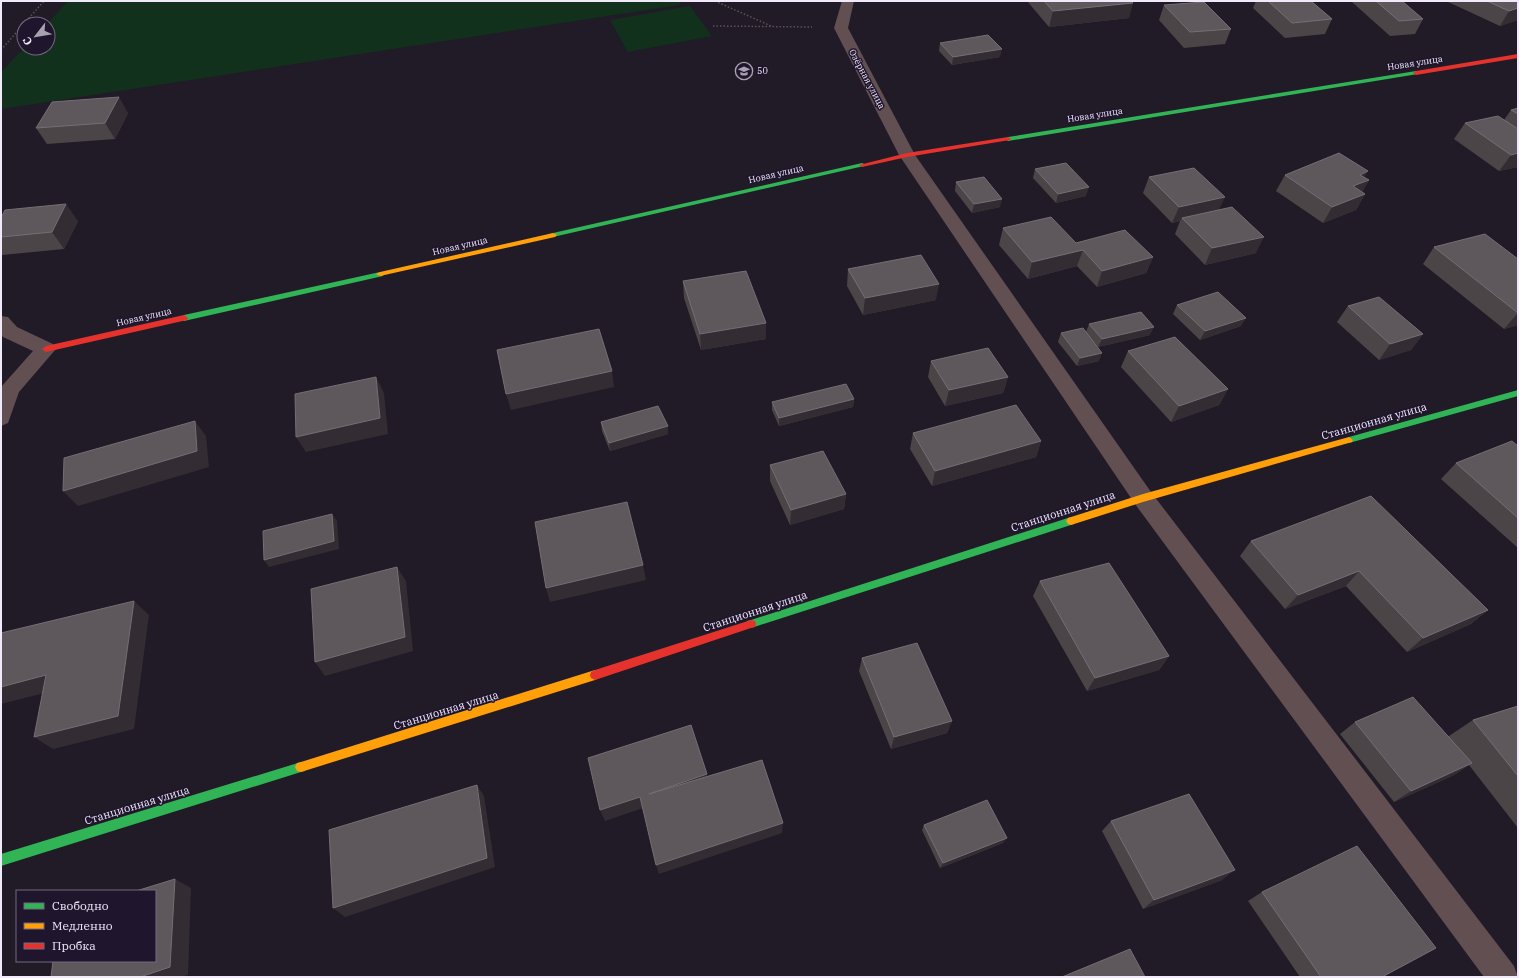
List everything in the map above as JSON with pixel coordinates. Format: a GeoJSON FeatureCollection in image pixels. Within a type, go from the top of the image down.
{"type":"FeatureCollection","features":[{"type":"Feature","properties":{"kind":"street"},"geometry":{"type":"LineString","coordinates":[[840,28],[848,1]]}},
{"type":"Feature","properties":{"kind":"street","name":"Озёрная улица"},"geometry":{"type":"LineString","coordinates":[[840,28],[907,155],[1143,498],[1503,977]]}},
{"type":"Feature","properties":{"kind":"street","name":"Новая улица"},"geometry":{"type":"LineString","coordinates":[[46,349],[907,155],[1518,56]]}},
{"type":"Feature","properties":{"kind":"street"},"geometry":{"type":"LineString","coordinates":[[1,418],[10,389],[46,349],[4,329]]}},
{"type":"Feature","properties":{"kind":"street","name":"Станционная улица"},"geometry":{"type":"LineString","coordinates":[[1,860],[531,696],[1143,498],[1518,393]]}},
{"type":"Feature","properties":{"kind":"path"},"geometry":{"type":"LineString","coordinates":[[1,50],[44,1]]}},
{"type":"Feature","properties":{"kind":"path"},"geometry":{"type":"LineString","coordinates":[[715,1],[774,27]]}},
{"type":"Feature","properties":{"kind":"path"},"geometry":{"type":"LineString","coordinates":[[713,26],[840,28]]}},
{"type":"Feature","properties":{"kind":"green space"},"geometry":{"type":"Polygon","coordinates":[[[68,1],[681,1],[679,5],[1,109],[1,72],[16,56],[56,56],[56,16],[54,16],[68,1]]]}},
{"type":"Feature","properties":{"kind":"green space"},"geometry":{"type":"Polygon","coordinates":[[[690,6],[712,36],[628,52],[610,20],[690,6]]]}},
{"type":"Feature","properties":{"kind":"building"},"geometry":{"type":"Polygon","coordinates":[[[1044,1],[1131,1],[1133,3],[1053,11],[1044,1]]]}},
{"type":"Feature","properties":{"kind":"building"},"geometry":{"type":"Polygon","coordinates":[[[1268,1],[1311,1],[1332,19],[1292,23],[1268,1]]]}},
{"type":"Feature","properties":{"kind":"building"},"geometry":{"type":"Polygon","coordinates":[[[1376,1],[1402,1],[1423,19],[1399,21],[1376,1]]]}},
{"type":"Feature","properties":{"kind":"building"},"geometry":{"type":"Polygon","coordinates":[[[1487,1],[1518,1],[1518,8],[1509,11],[1487,1]]]}},
{"type":"Feature","properties":{"kind":"building"},"geometry":{"type":"Polygon","coordinates":[[[1204,2],[1231,29],[1190,32],[1164,5],[1204,2]]]}},
{"type":"Feature","properties":{"kind":"building"},"geometry":{"type":"Polygon","coordinates":[[[988,35],[1002,49],[953,57],[940,43],[988,35]]]}},
{"type":"Feature","properties":{"kind":"building"},"geometry":{"type":"Polygon","coordinates":[[[119,97],[105,123],[36,128],[52,102],[119,97]]]}},
{"type":"Feature","properties":{"kind":"building"},"geometry":{"type":"Polygon","coordinates":[[[1518,108],[1518,114],[1511,110],[1518,108]]]}},
{"type":"Feature","properties":{"kind":"building"},"geometry":{"type":"Polygon","coordinates":[[[1498,116],[1518,129],[1518,153],[1511,155],[1465,123],[1498,116]]]}},
{"type":"Feature","properties":{"kind":"building"},"geometry":{"type":"Polygon","coordinates":[[[1339,153],[1368,171],[1360,175],[1369,180],[1353,186],[1365,194],[1332,207],[1285,175],[1339,153]]]}},
{"type":"Feature","properties":{"kind":"building"},"geometry":{"type":"Polygon","coordinates":[[[1066,163],[1089,187],[1058,194],[1035,169],[1066,163]]]}},
{"type":"Feature","properties":{"kind":"building"},"geometry":{"type":"Polygon","coordinates":[[[1194,168],[1225,197],[1179,207],[1149,177],[1194,168]]]}},
{"type":"Feature","properties":{"kind":"building"},"geometry":{"type":"Polygon","coordinates":[[[984,177],[1002,199],[974,204],[956,182],[984,177]]]}},
{"type":"Feature","properties":{"kind":"building"},"geometry":{"type":"Polygon","coordinates":[[[66,204],[52,232],[1,237],[1,218],[5,210],[66,204]]]}},
{"type":"Feature","properties":{"kind":"building"},"geometry":{"type":"Polygon","coordinates":[[[1232,207],[1264,237],[1212,248],[1182,218],[1232,207]]]}},
{"type":"Feature","properties":{"kind":"building"},"geometry":{"type":"Polygon","coordinates":[[[1051,217],[1076,243],[1125,230],[1153,257],[1102,271],[1083,250],[1032,262],[1003,228],[1051,217]]]}},
{"type":"Feature","properties":{"kind":"building"},"geometry":{"type":"Polygon","coordinates":[[[1485,234],[1518,259],[1518,313],[1434,247],[1485,234]]]}},
{"type":"Feature","properties":{"kind":"building"},"geometry":{"type":"Polygon","coordinates":[[[921,255],[939,284],[865,298],[848,269],[921,255]]]}},
{"type":"Feature","properties":{"kind":"building"},"geometry":{"type":"Polygon","coordinates":[[[746,271],[766,323],[700,334],[683,281],[746,271]]]}},
{"type":"Feature","properties":{"kind":"building"},"geometry":{"type":"Polygon","coordinates":[[[1218,292],[1246,318],[1205,331],[1177,305],[1218,292]]]}},
{"type":"Feature","properties":{"kind":"building"},"geometry":{"type":"Polygon","coordinates":[[[1379,297],[1423,334],[1390,344],[1348,306],[1379,297]]]}},
{"type":"Feature","properties":{"kind":"building"},"geometry":{"type":"Polygon","coordinates":[[[1141,312],[1154,327],[1102,339],[1089,324],[1141,312]]]}},
{"type":"Feature","properties":{"kind":"building"},"geometry":{"type":"Polygon","coordinates":[[[1083,328],[1102,353],[1080,358],[1061,333],[1083,328]]]}},
{"type":"Feature","properties":{"kind":"building"},"geometry":{"type":"Polygon","coordinates":[[[599,329],[612,371],[506,394],[497,350],[599,329]]]}},
{"type":"Feature","properties":{"kind":"building"},"geometry":{"type":"Polygon","coordinates":[[[1175,337],[1228,389],[1179,406],[1128,351],[1175,337]]]}},
{"type":"Feature","properties":{"kind":"building"},"geometry":{"type":"Polygon","coordinates":[[[988,348],[1008,377],[949,390],[931,361],[988,348]]]}},
{"type":"Feature","properties":{"kind":"building"},"geometry":{"type":"Polygon","coordinates":[[[376,377],[380,418],[296,437],[295,394],[376,377]]]}},
{"type":"Feature","properties":{"kind":"building"},"geometry":{"type":"Polygon","coordinates":[[[846,384],[854,399],[779,418],[772,402],[846,384]]]}},
{"type":"Feature","properties":{"kind":"building"},"geometry":{"type":"Polygon","coordinates":[[[1016,405],[1041,441],[935,471],[913,433],[1016,405]]]}},
{"type":"Feature","properties":{"kind":"building"},"geometry":{"type":"Polygon","coordinates":[[[658,406],[668,426],[609,443],[601,422],[658,406]]]}},
{"type":"Feature","properties":{"kind":"building"},"geometry":{"type":"Polygon","coordinates":[[[195,421],[197,451],[63,491],[64,458],[195,421]]]}},
{"type":"Feature","properties":{"kind":"building"},"geometry":{"type":"Polygon","coordinates":[[[1512,441],[1518,446],[1518,518],[1456,463],[1512,441]]]}},
{"type":"Feature","properties":{"kind":"building"},"geometry":{"type":"Polygon","coordinates":[[[823,451],[846,494],[791,510],[770,465],[823,451]]]}},
{"type":"Feature","properties":{"kind":"building"},"geometry":{"type":"Polygon","coordinates":[[[1371,496],[1488,610],[1423,638],[1359,571],[1298,595],[1251,541],[1371,496]]]}},
{"type":"Feature","properties":{"kind":"building"},"geometry":{"type":"Polygon","coordinates":[[[627,502],[643,565],[546,588],[535,522],[627,502]]]}},
{"type":"Feature","properties":{"kind":"building"},"geometry":{"type":"Polygon","coordinates":[[[332,514],[334,541],[264,560],[263,531],[332,514]]]}},
{"type":"Feature","properties":{"kind":"building"},"geometry":{"type":"Polygon","coordinates":[[[1109,563],[1169,656],[1095,678],[1040,581],[1109,563]]]}},
{"type":"Feature","properties":{"kind":"building"},"geometry":{"type":"Polygon","coordinates":[[[397,567],[405,637],[315,662],[311,589],[397,567]]]}},
{"type":"Feature","properties":{"kind":"building"},"geometry":{"type":"Polygon","coordinates":[[[134,601],[118,716],[34,737],[46,675],[1,687],[1,633],[134,601]]]}},
{"type":"Feature","properties":{"kind":"building"},"geometry":{"type":"Polygon","coordinates":[[[917,643],[952,721],[894,737],[862,658],[917,643]]]}},
{"type":"Feature","properties":{"kind":"building"},"geometry":{"type":"Polygon","coordinates":[[[1413,697],[1472,763],[1411,791],[1355,722],[1413,697]]]}},
{"type":"Feature","properties":{"kind":"building"},"geometry":{"type":"Polygon","coordinates":[[[1518,706],[1518,776],[1473,720],[1518,706]]]}},
{"type":"Feature","properties":{"kind":"building"},"geometry":{"type":"Polygon","coordinates":[[[691,725],[707,774],[649,794],[762,760],[783,823],[656,865],[640,797],[600,810],[588,758],[691,725]]]}},
{"type":"Feature","properties":{"kind":"building"},"geometry":{"type":"Polygon","coordinates":[[[477,785],[487,858],[333,908],[329,830],[477,785]]]}},
{"type":"Feature","properties":{"kind":"building"},"geometry":{"type":"Polygon","coordinates":[[[1189,794],[1235,870],[1154,900],[1111,821],[1189,794]]]}},
{"type":"Feature","properties":{"kind":"building"},"geometry":{"type":"Polygon","coordinates":[[[987,800],[1007,838],[943,863],[924,825],[987,800]]]}},
{"type":"Feature","properties":{"kind":"building"},"geometry":{"type":"Polygon","coordinates":[[[1357,846],[1436,948],[1382,977],[1321,977],[1262,892],[1357,846]]]}},
{"type":"Feature","properties":{"kind":"building"},"geometry":{"type":"Polygon","coordinates":[[[175,879],[170,967],[140,977],[51,977],[53,962],[156,962],[156,890],[139,890],[175,879]]]}},
{"type":"Feature","properties":{"kind":"building"},"geometry":{"type":"Polygon","coordinates":[[[1130,949],[1145,977],[1062,977],[1130,949]]]}},
{"type":"Feature","properties":{"kind":"traffic: fast"},"geometry":{"type":"LineString","coordinates":[[1008,139],[1416,73]]}},
{"type":"Feature","properties":{"kind":"traffic: fast"},"geometry":{"type":"LineString","coordinates":[[553,235],[862,165]]}},
{"type":"Feature","properties":{"kind":"traffic: fast"},"geometry":{"type":"LineString","coordinates":[[184,318],[380,274]]}},
{"type":"Feature","properties":{"kind":"traffic: fast"},"geometry":{"type":"LineString","coordinates":[[1349,440],[1518,393]]}},
{"type":"Feature","properties":{"kind":"traffic: fast"},"geometry":{"type":"LineString","coordinates":[[751,624],[1071,521]]}},
{"type":"Feature","properties":{"kind":"traffic: fast"},"geometry":{"type":"LineString","coordinates":[[1,860],[301,767]]}},
{"type":"Feature","properties":{"kind":"traffic: slow"},"geometry":{"type":"LineString","coordinates":[[380,274],[553,235]]}},
{"type":"Feature","properties":{"kind":"traffic: slow"},"geometry":{"type":"LineString","coordinates":[[1071,521],[1143,498],[1349,440]]}},
{"type":"Feature","properties":{"kind":"traffic: slow"},"geometry":{"type":"LineString","coordinates":[[301,767],[595,675]]}},
{"type":"Feature","properties":{"kind":"traffic: jam"},"geometry":{"type":"LineString","coordinates":[[1416,73],[1518,56]]}},
{"type":"Feature","properties":{"kind":"traffic: jam"},"geometry":{"type":"LineString","coordinates":[[862,165],[907,155],[1008,139]]}},
{"type":"Feature","properties":{"kind":"traffic: jam"},"geometry":{"type":"LineString","coordinates":[[46,349],[184,318]]}},
{"type":"Feature","properties":{"kind":"traffic: jam"},"geometry":{"type":"LineString","coordinates":[[595,675],[751,624]]}},
{"type":"Feature","properties":{"kind":"place","name":"50"},"geometry":{"type":"Point","coordinates":[744,71]}}]}
